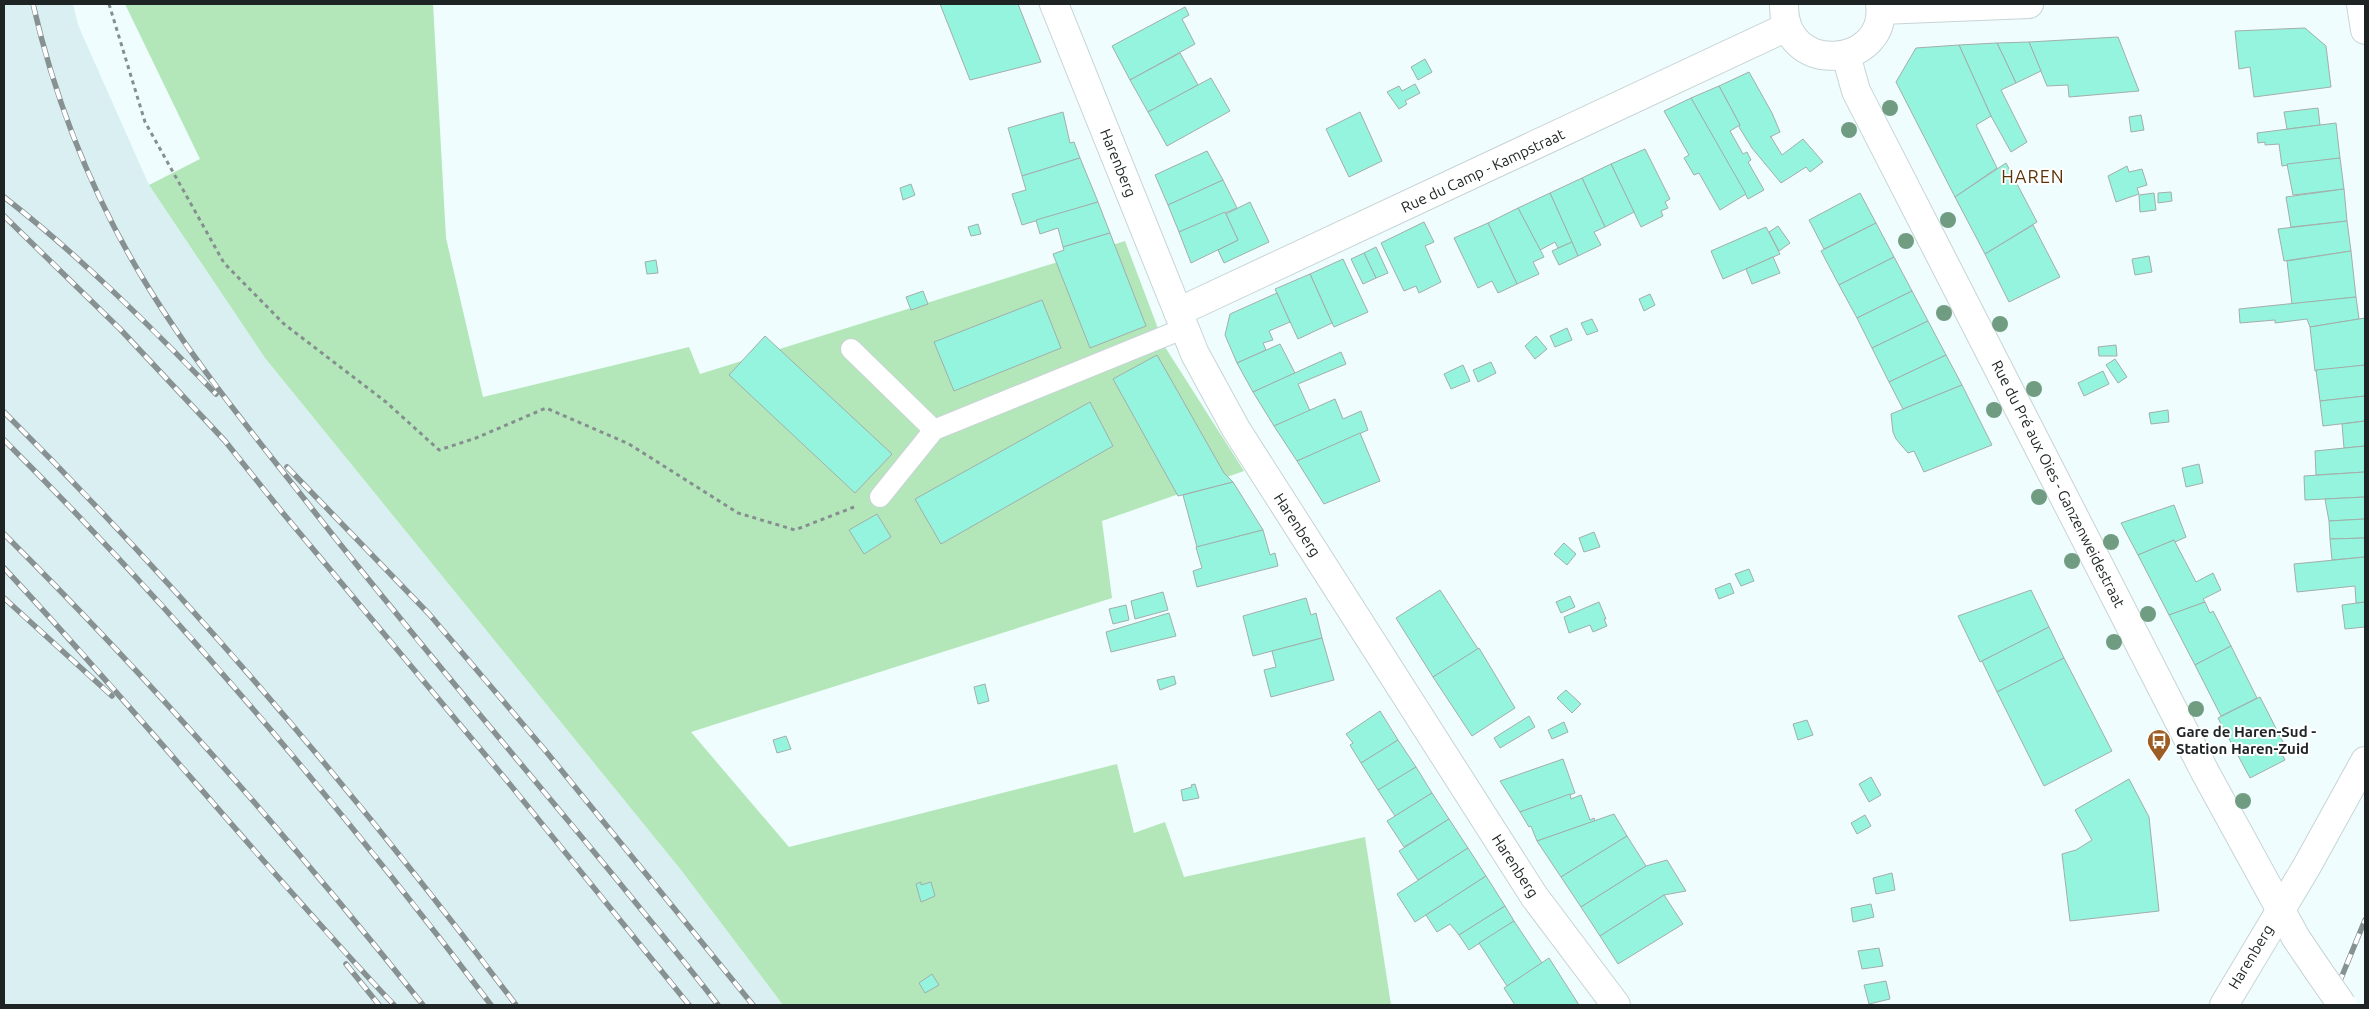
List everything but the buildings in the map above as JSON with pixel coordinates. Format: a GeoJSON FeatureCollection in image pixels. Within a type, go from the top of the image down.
{"type":"FeatureCollection","features":[{"type":"Feature","properties":{"kind":"street","name":"Harenberg"},"geometry":{"type":"LineString","coordinates":[[1054,4],[1195,354],[1247,446],[1534,896],[1616,1005]]}},
{"type":"Feature","properties":{"kind":"street"},"geometry":{"type":"LineString","coordinates":[[1786,15],[1792,36],[1807,50],[1826,56],[1846,55],[1860,48],[1871,38],[1878,24],[1880,7],[2030,4]]}},
{"type":"Feature","properties":{"kind":"street"},"geometry":{"type":"LineString","coordinates":[[2361,4],[2365,30]]}},
{"type":"Feature","properties":{"kind":"street","name":"Rue du Camp - Kampstraat"},"geometry":{"type":"LineString","coordinates":[[1181,320],[1786,15]]}},
{"type":"Feature","properties":{"kind":"street","name":"Rue du Pré aux Oies - Ganzenweidestraat"},"geometry":{"type":"LineString","coordinates":[[1846,55],[1856,91],[2205,772],[2279,909],[2342,1005]]}},
{"type":"Feature","properties":{"kind":"street","name":"Harenberg"},"geometry":{"type":"LineString","coordinates":[[2224,1005],[2279,909],[2307,866],[2365,761]]}},
{"type":"Feature","properties":{"kind":"lane"},"geometry":{"type":"LineString","coordinates":[[880,497],[934,430],[1181,320]]}},
{"type":"Feature","properties":{"kind":"lane"},"geometry":{"type":"LineString","coordinates":[[851,349],[934,430]]}},
{"type":"Feature","properties":{"kind":"path"},"geometry":{"type":"LineString","coordinates":[[110,4],[145,122],[224,263],[284,324],[386,402],[439,450],[476,438],[546,408],[629,444],[738,513],[795,530],[880,497]]}},
{"type":"Feature","properties":{"kind":"shaded area"},"geometry":{"type":"Polygon","coordinates":[[[4,4],[73,4],[78,25],[149,185],[265,358],[681,870],[783,1005],[4,1005],[4,4]]]}},
{"type":"Feature","properties":{"kind":"green space"},"geometry":{"type":"Polygon","coordinates":[[[125,4],[433,4],[446,238],[483,397],[689,347],[700,374],[1125,241],[1165,347],[1244,471],[1102,521],[1112,598],[691,732],[789,847],[1117,764],[1134,833],[1165,822],[1184,877],[1365,837],[1391,1005],[783,1005],[681,870],[265,358],[149,185],[200,159],[125,4]]]}},
{"type":"Feature","properties":{"kind":"railway"},"geometry":{"type":"LineString","coordinates":[[33,4],[52,75],[91,179],[142,277],[181,337],[246,425],[350,557],[718,1005]]}},
{"type":"Feature","properties":{"kind":"railway"},"geometry":{"type":"LineString","coordinates":[[4,197],[60,243],[113,291],[216,394]]}},
{"type":"Feature","properties":{"kind":"railway"},"geometry":{"type":"LineString","coordinates":[[4,216],[120,329],[225,441],[508,782],[689,1005]]}},
{"type":"Feature","properties":{"kind":"railway"},"geometry":{"type":"LineString","coordinates":[[4,412],[140,553],[334,774],[457,927],[516,1005]]}},
{"type":"Feature","properties":{"kind":"railway"},"geometry":{"type":"LineString","coordinates":[[4,440],[69,506],[196,643],[317,785],[491,1005]]}},
{"type":"Feature","properties":{"kind":"railway"},"geometry":{"type":"LineString","coordinates":[[287,467],[429,614],[544,749],[753,1005]]}},
{"type":"Feature","properties":{"kind":"railway"},"geometry":{"type":"LineString","coordinates":[[4,534],[168,705],[272,823],[423,1005]]}},
{"type":"Feature","properties":{"kind":"railway"},"geometry":{"type":"LineString","coordinates":[[4,568],[103,677],[295,897],[394,1005]]}},
{"type":"Feature","properties":{"kind":"railway"},"geometry":{"type":"LineString","coordinates":[[4,598],[112,696]]}},
{"type":"Feature","properties":{"kind":"railway"},"geometry":{"type":"LineString","coordinates":[[2330,1005],[2365,920]]}},
{"type":"Feature","properties":{"kind":"railway"},"geometry":{"type":"LineString","coordinates":[[346,964],[379,1005]]}},
{"type":"Feature","properties":{"kind":"place","name":"Gare de Haren-Sud - Station Haren-Zuid"},"geometry":{"type":"Point","coordinates":[2159,762]}},
{"type":"Feature","properties":{"kind":"district","name":"HAREN"},"geometry":{"type":"Point","coordinates":[2033,177]}}]}
